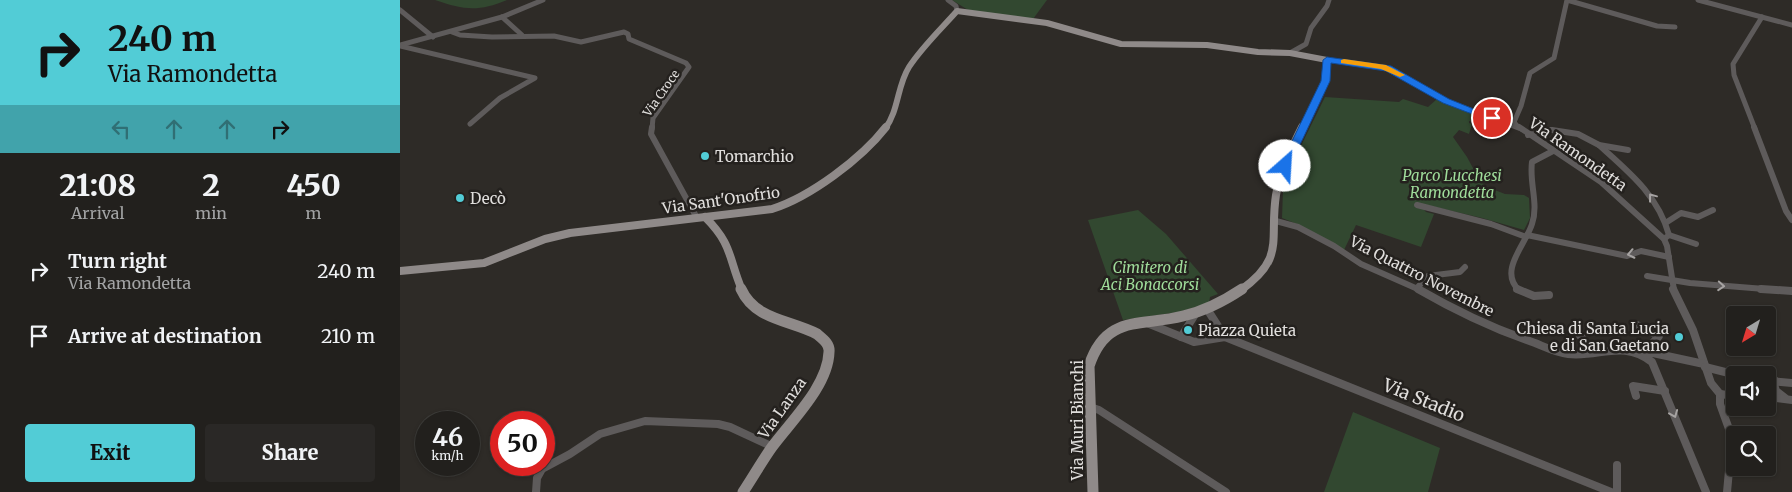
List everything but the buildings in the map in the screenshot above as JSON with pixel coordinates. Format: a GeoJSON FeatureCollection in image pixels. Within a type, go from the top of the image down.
{"type":"FeatureCollection","features":[{"type":"Feature","properties":{"kind":"main road"},"geometry":{"type":"LineString","coordinates":[[956,10],[1047,22],[1121,44],[1207,45],[1258,52],[1290,53],[1327,60],[1324,87],[1279,180],[1275,204],[1275,246],[1271,257],[1262,270],[1241,289],[1207,309],[1180,317],[1145,322]]}},
{"type":"Feature","properties":{"kind":"main road","name":"Via Sant'Onofrio"},"geometry":{"type":"LineString","coordinates":[[400,271],[484,263],[545,239],[570,233],[772,209],[795,201],[872,144],[885,131],[896,110],[903,78],[909,67],[956,10]]}},
{"type":"Feature","properties":{"kind":"main road","name":"Via Lanza"},"geometry":{"type":"LineString","coordinates":[[701,218],[720,233],[728,244],[738,284],[752,305],[775,320],[817,334],[830,347],[827,365],[815,391],[773,447],[743,492]]}},
{"type":"Feature","properties":{"kind":"main road","name":"Via Muri Bianchi"},"geometry":{"type":"LineString","coordinates":[[1093,492],[1089,366],[1094,348],[1110,332],[1122,326],[1145,322]]}},
{"type":"Feature","properties":{"kind":"street"},"geometry":{"type":"LineString","coordinates":[[400,46],[498,16],[538,0]]}},
{"type":"Feature","properties":{"kind":"street"},"geometry":{"type":"LineString","coordinates":[[432,36],[502,17],[543,0]]}},
{"type":"Feature","properties":{"kind":"street"},"geometry":{"type":"LineString","coordinates":[[948,0],[956,6],[956,10]]}},
{"type":"Feature","properties":{"kind":"street"},"geometry":{"type":"LineString","coordinates":[[1290,53],[1306,44],[1311,28],[1330,0]]}},
{"type":"Feature","properties":{"kind":"street"},"geometry":{"type":"LineString","coordinates":[[1517,126],[1514,118],[1521,106],[1528,76],[1533,70],[1554,58],[1567,0],[1657,26],[1675,27]]}},
{"type":"Feature","properties":{"kind":"street"},"geometry":{"type":"LineString","coordinates":[[1698,0],[1792,25]]}},
{"type":"Feature","properties":{"kind":"street"},"geometry":{"type":"LineString","coordinates":[[400,10],[432,36]]}},
{"type":"Feature","properties":{"kind":"street"},"geometry":{"type":"LineString","coordinates":[[502,17],[518,33],[524,35]]}},
{"type":"Feature","properties":{"kind":"street"},"geometry":{"type":"LineString","coordinates":[[1762,17],[1733,64],[1734,75],[1786,211],[1792,220]]}},
{"type":"Feature","properties":{"kind":"street","name":"Via Croce"},"geometry":{"type":"LineString","coordinates":[[452,32],[460,35],[492,37],[554,36],[582,42],[617,33],[626,33],[630,40],[686,63],[689,67],[688,71],[653,118],[650,134],[701,218]]}},
{"type":"Feature","properties":{"kind":"street"},"geometry":{"type":"LineString","coordinates":[[400,46],[535,78],[500,98],[470,124]]}},
{"type":"Feature","properties":{"kind":"street","name":"Via Ramondetta"},"geometry":{"type":"LineString","coordinates":[[1327,60],[1388,68],[1446,101],[1517,126],[1601,182],[1666,237]]}},
{"type":"Feature","properties":{"kind":"street"},"geometry":{"type":"LineString","coordinates":[[1528,135],[1544,130],[1552,130],[1585,136],[1599,145],[1641,182],[1660,207],[1667,222],[1666,237],[1674,293],[1693,330],[1711,383],[1720,394],[1720,404],[1731,438],[1727,492]]}},
{"type":"Feature","properties":{"kind":"street"},"geometry":{"type":"LineString","coordinates":[[1599,145],[1628,150]]}},
{"type":"Feature","properties":{"kind":"street"},"geometry":{"type":"LineString","coordinates":[[1548,296],[1536,298],[1515,288],[1510,266],[1534,220],[1532,162],[1553,151]]}},
{"type":"Feature","properties":{"kind":"street"},"geometry":{"type":"LineString","coordinates":[[1417,205],[1491,224],[1527,236],[1626,256],[1644,251],[1669,258]]}},
{"type":"Feature","properties":{"kind":"street"},"geometry":{"type":"LineString","coordinates":[[1667,222],[1680,213],[1698,218],[1713,210]]}},
{"type":"Feature","properties":{"kind":"street","name":"Via Quattro Novembre"},"geometry":{"type":"LineString","coordinates":[[1276,221],[1298,227],[1334,246],[1361,264],[1417,288],[1453,310],[1494,328],[1567,354],[1612,349],[1650,354],[1704,365],[1726,372]]}},
{"type":"Feature","properties":{"kind":"street"},"geometry":{"type":"LineString","coordinates":[[1666,237],[1696,244]]}},
{"type":"Feature","properties":{"kind":"street"},"geometry":{"type":"LineString","coordinates":[[1417,288],[1428,276],[1460,272],[1465,268]]}},
{"type":"Feature","properties":{"kind":"street"},"geometry":{"type":"LineString","coordinates":[[1647,276],[1690,283],[1792,291]]}},
{"type":"Feature","properties":{"kind":"street"},"geometry":{"type":"LineString","coordinates":[[1207,309],[1219,330],[1226,337]]}},
{"type":"Feature","properties":{"kind":"street"},"geometry":{"type":"LineString","coordinates":[[1181,337],[1196,312]]}},
{"type":"Feature","properties":{"kind":"street"},"geometry":{"type":"LineString","coordinates":[[1145,322],[1194,342],[1226,337]]}},
{"type":"Feature","properties":{"kind":"street"},"geometry":{"type":"LineString","coordinates":[[1637,325],[1659,336],[1650,346],[1652,362],[1706,492]]}},
{"type":"Feature","properties":{"kind":"street"},"geometry":{"type":"LineString","coordinates":[[1575,329],[1582,338],[1589,353]]}},
{"type":"Feature","properties":{"kind":"street","name":"Via Stadio"},"geometry":{"type":"LineString","coordinates":[[1226,337],[1611,492]]}},
{"type":"Feature","properties":{"kind":"street"},"geometry":{"type":"LineString","coordinates":[[1776,381],[1792,383]]}},
{"type":"Feature","properties":{"kind":"street"},"geometry":{"type":"LineString","coordinates":[[1636,396],[1633,386],[1665,392]]}},
{"type":"Feature","properties":{"kind":"street"},"geometry":{"type":"LineString","coordinates":[[1776,391],[1788,399]]}},
{"type":"Feature","properties":{"kind":"street"},"geometry":{"type":"LineString","coordinates":[[1720,394],[1726,395]]}},
{"type":"Feature","properties":{"kind":"street"},"geometry":{"type":"LineString","coordinates":[[1090,407],[1099,410],[1226,492]]}},
{"type":"Feature","properties":{"kind":"street"},"geometry":{"type":"LineString","coordinates":[[536,492],[537,478],[542,469],[548,465],[570,454],[600,434],[645,421],[718,424],[737,430],[773,447]]}},
{"type":"Feature","properties":{"kind":"street"},"geometry":{"type":"LineString","coordinates":[[1617,465],[1617,492]]}},
{"type":"Feature","properties":{"kind":"green space"},"geometry":{"type":"Polygon","coordinates":[[[435,0],[507,0],[479,8],[463,8],[435,0]]]}},
{"type":"Feature","properties":{"kind":"green space"},"geometry":{"type":"Polygon","coordinates":[[[952,0],[1047,0],[1033,19],[968,10],[952,0]]]}},
{"type":"Feature","properties":{"kind":"green space","name":"Parco Lucchesi Ramondetta"},"geometry":{"type":"Polygon","coordinates":[[[1325,97],[1399,102],[1403,99],[1428,107],[1437,99],[1498,122],[1495,127],[1469,121],[1472,124],[1469,134],[1459,130],[1453,137],[1480,181],[1487,187],[1505,194],[1524,195],[1529,198],[1530,218],[1524,230],[1418,203],[1426,212],[1434,214],[1421,247],[1356,225],[1344,250],[1297,224],[1282,218],[1283,190],[1290,169],[1299,172],[1302,167],[1292,164],[1325,97]]]}},
{"type":"Feature","properties":{"kind":"green space","name":"Cimitero di Aci Bonaccorsi"},"geometry":{"type":"Polygon","coordinates":[[[1138,210],[1166,234],[1218,294],[1210,297],[1209,303],[1179,312],[1123,320],[1088,220],[1138,210]]]}},
{"type":"Feature","properties":{"kind":"green space"},"geometry":{"type":"Polygon","coordinates":[[[1353,412],[1440,448],[1428,492],[1324,492],[1353,412]]]}},
{"type":"Feature","properties":{"kind":"slow traffic"},"geometry":{"type":"LineString","coordinates":[[1344,61],[1376,65],[1388,68],[1400,75]]}},
{"type":"Feature","properties":{"kind":"place","name":"Tomarchio"},"geometry":{"type":"Point","coordinates":[705,156]}},
{"type":"Feature","properties":{"kind":"place","name":"Decò"},"geometry":{"type":"Point","coordinates":[460,198]}},
{"type":"Feature","properties":{"kind":"place","name":"Piazza Quieta"},"geometry":{"type":"Point","coordinates":[1188,330]}},
{"type":"Feature","properties":{"kind":"place","name":"Chiesa di Santa Lucia e di San Gaetano"},"geometry":{"type":"Point","coordinates":[1679,337]}},
{"type":"Feature","properties":{"kind":"route"},"geometry":{"type":"LineString","coordinates":[[1285,166],[1326,81],[1327,60],[1388,68],[1446,101],[1492,118]]}}]}
